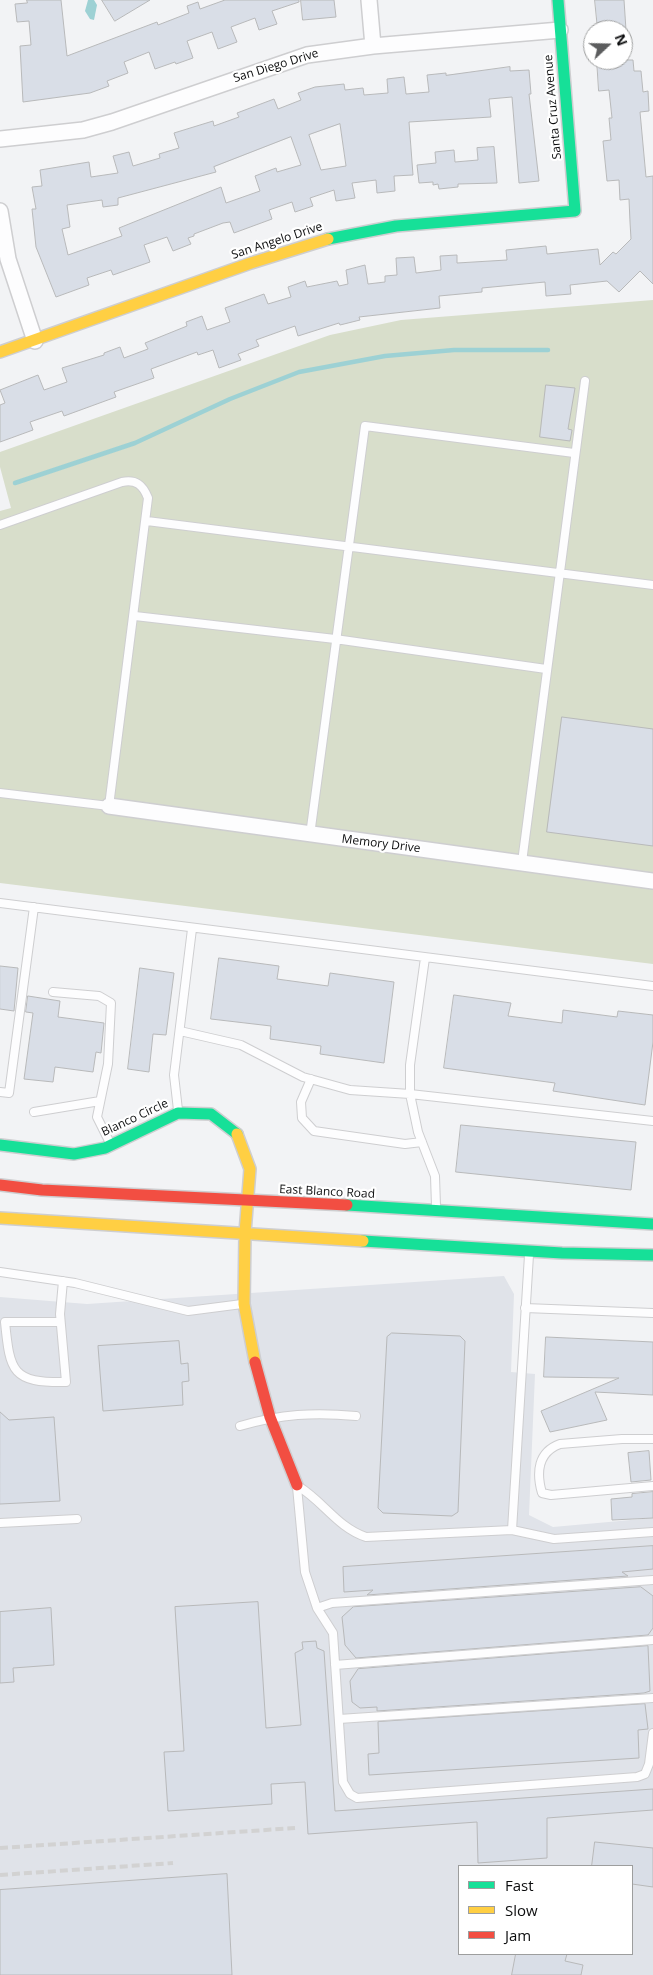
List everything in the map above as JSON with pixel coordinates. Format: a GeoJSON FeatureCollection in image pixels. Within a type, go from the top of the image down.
{"type":"FeatureCollection","features":[{"type":"Feature","properties":{"kind":"main road","name":"Santa Cruz Avenue"},"geometry":{"type":"LineString","coordinates":[[558,0],[575,211]]}},
{"type":"Feature","properties":{"kind":"main road","name":"San Angelo Drive"},"geometry":{"type":"LineString","coordinates":[[0,352],[251,263],[331,238],[396,226],[575,211]]}},
{"type":"Feature","properties":{"kind":"main road","name":"Blanco Circle"},"geometry":{"type":"LineString","coordinates":[[0,1146],[74,1154],[111,1145],[178,1113],[211,1114],[237,1134],[250,1169],[249,1202],[245,1233],[244,1304],[252,1350],[270,1417],[297,1485]]}},
{"type":"Feature","properties":{"kind":"main road","name":"East Blanco Road"},"geometry":{"type":"LineString","coordinates":[[0,1185],[42,1190],[436,1210],[653,1224]]}},
{"type":"Feature","properties":{"kind":"main road"},"geometry":{"type":"LineString","coordinates":[[0,1218],[529,1251],[653,1255]]}},
{"type":"Feature","properties":{"kind":"street"},"geometry":{"type":"LineString","coordinates":[[369,0],[373,46]]}},
{"type":"Feature","properties":{"kind":"street","name":"San Diego Drive"},"geometry":{"type":"LineString","coordinates":[[0,138],[83,130],[299,57],[325,51],[560,30]]}},
{"type":"Feature","properties":{"kind":"street"},"geometry":{"type":"LineString","coordinates":[[0,211],[11,269],[35,341]]}},
{"type":"Feature","properties":{"kind":"street","name":"Memory Drive"},"geometry":{"type":"LineString","coordinates":[[109,806],[653,881]]}},
{"type":"Feature","properties":{"kind":"lane"},"geometry":{"type":"LineString","coordinates":[[522,862],[574,453],[585,381]]}},
{"type":"Feature","properties":{"kind":"lane"},"geometry":{"type":"LineString","coordinates":[[310,835],[365,426],[574,453]]}},
{"type":"Feature","properties":{"kind":"lane"},"geometry":{"type":"LineString","coordinates":[[0,525],[130,480],[136,482],[146,491],[148,498],[135,616],[109,806],[0,793]]}},
{"type":"Feature","properties":{"kind":"lane"},"geometry":{"type":"LineString","coordinates":[[147,520],[653,586]]}},
{"type":"Feature","properties":{"kind":"lane"},"geometry":{"type":"LineString","coordinates":[[135,616],[335,639],[546,669]]}},
{"type":"Feature","properties":{"kind":"lane"},"geometry":{"type":"LineString","coordinates":[[0,903],[192,929],[653,986]]}},
{"type":"Feature","properties":{"kind":"lane"},"geometry":{"type":"LineString","coordinates":[[0,1092],[10,1093],[34,907]]}},
{"type":"Feature","properties":{"kind":"lane"},"geometry":{"type":"LineString","coordinates":[[178,1113],[174,1075],[192,929]]}},
{"type":"Feature","properties":{"kind":"lane"},"geometry":{"type":"LineString","coordinates":[[425,958],[410,1065],[410,1094],[416,1123],[435,1176],[436,1210]]}},
{"type":"Feature","properties":{"kind":"lane"},"geometry":{"type":"LineString","coordinates":[[53,992],[99,996],[111,1003],[108,1064],[97,1117],[111,1145]]}},
{"type":"Feature","properties":{"kind":"lane"},"geometry":{"type":"LineString","coordinates":[[180,1031],[241,1045],[311,1079],[350,1090],[410,1094],[653,1121]]}},
{"type":"Feature","properties":{"kind":"lane"},"geometry":{"type":"LineString","coordinates":[[311,1079],[301,1102],[302,1118],[314,1131],[405,1144],[422,1142]]}},
{"type":"Feature","properties":{"kind":"lane"},"geometry":{"type":"LineString","coordinates":[[34,1112],[100,1101]]}},
{"type":"Feature","properties":{"kind":"lane"},"geometry":{"type":"LineString","coordinates":[[512,1530],[529,1251]]}},
{"type":"Feature","properties":{"kind":"lane"},"geometry":{"type":"LineString","coordinates":[[0,1272],[63,1281],[188,1311],[244,1304]]}},
{"type":"Feature","properties":{"kind":"lane"},"geometry":{"type":"LineString","coordinates":[[60,1322],[5,1322],[9,1355],[19,1374],[31,1381],[66,1382],[60,1322],[63,1281]]}},
{"type":"Feature","properties":{"kind":"lane"},"geometry":{"type":"LineString","coordinates":[[525,1308],[653,1313]]}},
{"type":"Feature","properties":{"kind":"lane"},"geometry":{"type":"LineString","coordinates":[[240,1426],[270,1417],[320,1412],[356,1416]]}},
{"type":"Feature","properties":{"kind":"lane"},"geometry":{"type":"LineString","coordinates":[[653,1439],[622,1438],[560,1444],[550,1447],[543,1454],[539,1481],[542,1493],[551,1495],[653,1486]]}},
{"type":"Feature","properties":{"kind":"lane"},"geometry":{"type":"LineString","coordinates":[[297,1485],[308,1492],[343,1526],[351,1532],[366,1537],[512,1530],[554,1539],[653,1532]]}},
{"type":"Feature","properties":{"kind":"lane"},"geometry":{"type":"LineString","coordinates":[[297,1485],[305,1572],[317,1608],[332,1632],[343,1782],[350,1794],[357,1798],[637,1777],[645,1774],[649,1764],[653,1733]]}},
{"type":"Feature","properties":{"kind":"lane"},"geometry":{"type":"LineString","coordinates":[[0,1523],[77,1519]]}},
{"type":"Feature","properties":{"kind":"lane"},"geometry":{"type":"LineString","coordinates":[[317,1608],[332,1603],[653,1580]]}},
{"type":"Feature","properties":{"kind":"lane"},"geometry":{"type":"LineString","coordinates":[[335,1665],[653,1640]]}},
{"type":"Feature","properties":{"kind":"lane"},"geometry":{"type":"LineString","coordinates":[[339,1719],[653,1698]]}},
{"type":"Feature","properties":{"kind":"shaded area"},"geometry":{"type":"Polygon","coordinates":[[[504,1276],[514,1294],[511,1372],[535,1374],[529,1515],[553,1527],[653,1518],[653,1975],[0,1975],[0,1297],[87,1304],[504,1276]]]}},
{"type":"Feature","properties":{"kind":"green space"},"geometry":{"type":"Polygon","coordinates":[[[653,300],[653,964],[0,883],[0,511],[11,508],[0,467],[0,452],[330,335],[401,320],[653,300]]]}},
{"type":"Feature","properties":{"kind":"water"},"geometry":{"type":"Polygon","coordinates":[[[88,0],[94,0],[97,5],[94,20],[90,19],[85,11],[88,0]]]}},
{"type":"Feature","properties":{"kind":"building"},"geometry":{"type":"Polygon","coordinates":[[[27,0],[61,0],[67,56],[157,22],[158,25],[189,13],[187,6],[198,2],[200,9],[225,0],[299,0],[299,2],[272,11],[277,24],[259,30],[255,18],[231,27],[237,42],[218,49],[212,32],[187,41],[193,58],[155,69],[149,52],[124,62],[128,73],[107,81],[109,86],[90,93],[23,102],[20,46],[31,45],[29,21],[17,22],[15,4],[27,3],[27,0]]]}},
{"type":"Feature","properties":{"kind":"building"},"geometry":{"type":"Polygon","coordinates":[[[102,0],[150,0],[115,21],[102,0]]]}},
{"type":"Feature","properties":{"kind":"building"},"geometry":{"type":"Polygon","coordinates":[[[301,0],[334,0],[336,17],[303,20],[301,0]]]}},
{"type":"Feature","properties":{"kind":"building"},"geometry":{"type":"Polygon","coordinates":[[[595,0],[624,0],[625,20],[597,20],[595,0]]]}},
{"type":"Feature","properties":{"kind":"building"},"geometry":{"type":"Polygon","coordinates":[[[633,60],[634,71],[641,71],[643,92],[648,91],[649,111],[640,112],[646,177],[653,176],[653,284],[640,271],[619,292],[607,281],[570,285],[571,294],[546,296],[545,282],[482,288],[482,292],[439,296],[440,308],[359,317],[360,320],[340,325],[339,323],[298,336],[295,326],[256,340],[259,346],[238,354],[241,360],[219,368],[213,350],[198,355],[197,352],[151,369],[154,378],[114,392],[116,397],[64,416],[62,411],[30,422],[33,430],[0,442],[0,405],[5,403],[0,390],[38,375],[44,390],[67,382],[62,368],[104,355],[104,353],[120,347],[124,358],[148,349],[145,343],[187,326],[186,322],[202,316],[207,330],[230,322],[225,308],[264,294],[268,304],[291,297],[288,287],[305,281],[307,287],[337,281],[339,286],[348,284],[346,270],[365,265],[368,284],[385,282],[385,276],[397,275],[396,258],[414,257],[416,273],[441,270],[440,256],[457,255],[457,263],[507,260],[506,250],[546,246],[547,254],[598,249],[600,265],[613,252],[616,254],[631,239],[629,199],[620,200],[619,180],[607,181],[603,141],[611,140],[609,118],[612,118],[609,90],[599,91],[598,70],[633,70],[633,60]]]}},
{"type":"Feature","properties":{"kind":"building"},"geometry":{"type":"Polygon","coordinates":[[[510,67],[510,71],[529,70],[531,94],[529,94],[539,181],[519,183],[512,97],[489,99],[491,117],[409,122],[413,175],[394,176],[395,191],[377,193],[376,180],[352,183],[355,198],[336,201],[334,190],[310,198],[313,206],[295,212],[292,202],[269,210],[272,219],[234,233],[230,222],[223,223],[194,234],[194,236],[188,238],[191,244],[173,251],[167,237],[144,245],[150,262],[113,275],[111,270],[87,278],[89,285],[56,297],[36,247],[32,209],[36,209],[32,187],[42,186],[40,170],[89,162],[91,177],[118,173],[113,156],[129,152],[133,166],[160,158],[159,154],[179,148],[174,133],[213,121],[214,126],[239,117],[237,113],[274,99],[278,109],[301,100],[298,93],[315,87],[344,84],[345,90],[363,88],[364,95],[388,93],[387,79],[404,77],[406,94],[429,92],[427,75],[446,73],[446,75],[510,67]],[[340,124],[309,135],[321,170],[346,166],[340,124]],[[291,137],[214,167],[216,172],[118,198],[118,205],[103,207],[102,200],[67,205],[70,227],[62,229],[68,255],[122,236],[119,228],[221,187],[226,203],[260,191],[255,176],[276,168],[277,172],[301,165],[291,137]]]}},
{"type":"Feature","properties":{"kind":"building"},"geometry":{"type":"Polygon","coordinates":[[[494,147],[497,183],[458,184],[458,187],[439,189],[438,184],[433,185],[433,182],[419,183],[417,165],[436,163],[435,152],[454,150],[455,162],[478,160],[477,148],[494,147]]]}},
{"type":"Feature","properties":{"kind":"building"},"geometry":{"type":"Polygon","coordinates":[[[546,385],[575,388],[568,429],[572,430],[570,441],[540,437],[546,385]]]}},
{"type":"Feature","properties":{"kind":"building"},"geometry":{"type":"Polygon","coordinates":[[[562,717],[653,729],[653,846],[547,832],[562,717]]]}},
{"type":"Feature","properties":{"kind":"building"},"geometry":{"type":"Polygon","coordinates":[[[219,958],[279,966],[277,979],[328,986],[330,973],[394,982],[384,1063],[320,1054],[321,1046],[270,1039],[271,1026],[211,1019],[219,958]]]}},
{"type":"Feature","properties":{"kind":"building"},"geometry":{"type":"Polygon","coordinates":[[[0,966],[18,968],[14,1011],[0,1009],[0,966]]]}},
{"type":"Feature","properties":{"kind":"building"},"geometry":{"type":"Polygon","coordinates":[[[140,968],[174,973],[166,1035],[153,1034],[149,1072],[128,1069],[140,968]]]}},
{"type":"Feature","properties":{"kind":"building"},"geometry":{"type":"Polygon","coordinates":[[[454,995],[511,1003],[508,1016],[562,1023],[563,1010],[617,1017],[618,1011],[653,1015],[653,1042],[645,1105],[553,1091],[555,1083],[444,1068],[454,995]]]}},
{"type":"Feature","properties":{"kind":"building"},"geometry":{"type":"Polygon","coordinates":[[[28,996],[60,1001],[58,1017],[104,1023],[101,1053],[96,1052],[93,1072],[55,1067],[53,1082],[24,1079],[33,1013],[26,1012],[28,996]]]}},
{"type":"Feature","properties":{"kind":"building"},"geometry":{"type":"Polygon","coordinates":[[[461,1125],[636,1142],[631,1190],[456,1172],[461,1125]]]}},
{"type":"Feature","properties":{"kind":"building"},"geometry":{"type":"Polygon","coordinates":[[[392,1333],[460,1336],[465,1341],[458,1512],[452,1516],[383,1513],[378,1508],[387,1337],[392,1333]]]}},
{"type":"Feature","properties":{"kind":"building"},"geometry":{"type":"Polygon","coordinates":[[[546,1337],[653,1342],[653,1395],[595,1392],[607,1420],[550,1432],[541,1411],[619,1378],[544,1377],[546,1337]]]}},
{"type":"Feature","properties":{"kind":"building"},"geometry":{"type":"Polygon","coordinates":[[[179,1341],[181,1364],[188,1363],[189,1381],[182,1382],[183,1405],[103,1411],[98,1346],[179,1341]]]}},
{"type":"Feature","properties":{"kind":"building"},"geometry":{"type":"Polygon","coordinates":[[[0,1412],[9,1420],[54,1417],[60,1501],[0,1504],[0,1412]]]}},
{"type":"Feature","properties":{"kind":"building"},"geometry":{"type":"Polygon","coordinates":[[[649,1451],[651,1480],[631,1482],[628,1453],[649,1451]]]}},
{"type":"Feature","properties":{"kind":"building"},"geometry":{"type":"Polygon","coordinates":[[[653,1492],[653,1518],[612,1520],[611,1499],[653,1492]]]}},
{"type":"Feature","properties":{"kind":"building"},"geometry":{"type":"Polygon","coordinates":[[[653,1546],[653,1569],[622,1572],[628,1576],[367,1595],[373,1590],[344,1592],[343,1567],[653,1546]]]}},
{"type":"Feature","properties":{"kind":"building"},"geometry":{"type":"Polygon","coordinates":[[[641,1587],[653,1596],[653,1628],[648,1635],[356,1658],[345,1645],[342,1617],[353,1607],[641,1587]]]}},
{"type":"Feature","properties":{"kind":"building"},"geometry":{"type":"Polygon","coordinates":[[[258,1602],[266,1728],[301,1725],[295,1653],[303,1649],[302,1642],[316,1641],[317,1648],[324,1651],[335,1811],[653,1789],[653,1810],[547,1818],[547,1858],[478,1863],[477,1822],[308,1834],[305,1782],[271,1784],[272,1804],[168,1811],[164,1752],[184,1751],[175,1607],[258,1602]]]}},
{"type":"Feature","properties":{"kind":"building"},"geometry":{"type":"Polygon","coordinates":[[[51,1608],[54,1665],[13,1668],[14,1682],[0,1683],[0,1612],[51,1608]]]}},
{"type":"Feature","properties":{"kind":"building"},"geometry":{"type":"Polygon","coordinates":[[[648,1646],[650,1691],[644,1693],[377,1711],[377,1707],[360,1708],[352,1702],[350,1681],[358,1669],[648,1646]]]}},
{"type":"Feature","properties":{"kind":"building"},"geometry":{"type":"Polygon","coordinates":[[[645,1704],[648,1729],[638,1730],[639,1758],[369,1775],[368,1754],[379,1753],[378,1722],[645,1704]]]}},
{"type":"Feature","properties":{"kind":"building"},"geometry":{"type":"Polygon","coordinates":[[[595,1842],[653,1848],[653,1887],[633,1884],[633,1865],[592,1865],[595,1842]]]}},
{"type":"Feature","properties":{"kind":"building"},"geometry":{"type":"Polygon","coordinates":[[[227,1874],[232,1975],[0,1975],[0,1890],[227,1874]]]}},
{"type":"Feature","properties":{"kind":"building"},"geometry":{"type":"Polygon","coordinates":[[[516,1955],[567,1955],[565,1961],[583,1965],[581,1975],[512,1975],[516,1955]]]}},
{"type":"Feature","properties":{"kind":"waterway"},"geometry":{"type":"LineString","coordinates":[[15,483],[135,443],[230,399],[299,372],[385,356],[454,350],[548,350]]}},
{"type":"Feature","properties":{"kind":"railway"},"geometry":{"type":"LineString","coordinates":[[0,1848],[295,1828]]}},
{"type":"Feature","properties":{"kind":"railway"},"geometry":{"type":"LineString","coordinates":[[0,1875],[173,1863]]}},
{"type":"Feature","properties":{"kind":"traffic: fast"},"geometry":{"type":"LineString","coordinates":[[328,239],[396,226],[575,211],[558,0]]}},
{"type":"Feature","properties":{"kind":"traffic: fast"},"geometry":{"type":"LineString","coordinates":[[0,1145],[74,1154],[105,1148],[178,1113],[211,1114],[237,1134]]}},
{"type":"Feature","properties":{"kind":"traffic: fast"},"geometry":{"type":"LineString","coordinates":[[347,1205],[653,1224]]}},
{"type":"Feature","properties":{"kind":"traffic: fast"},"geometry":{"type":"LineString","coordinates":[[363,1241],[562,1253],[653,1255]]}},
{"type":"Feature","properties":{"kind":"traffic: slow"},"geometry":{"type":"LineString","coordinates":[[0,352],[251,263],[328,239]]}},
{"type":"Feature","properties":{"kind":"traffic: slow"},"geometry":{"type":"LineString","coordinates":[[237,1134],[250,1169],[245,1233],[244,1304],[255,1362]]}},
{"type":"Feature","properties":{"kind":"traffic: slow"},"geometry":{"type":"LineString","coordinates":[[0,1218],[363,1241]]}},
{"type":"Feature","properties":{"kind":"traffic: jam"},"geometry":{"type":"LineString","coordinates":[[0,1185],[42,1190],[347,1205]]}},
{"type":"Feature","properties":{"kind":"traffic: jam"},"geometry":{"type":"LineString","coordinates":[[255,1362],[270,1417],[297,1485]]}}]}
